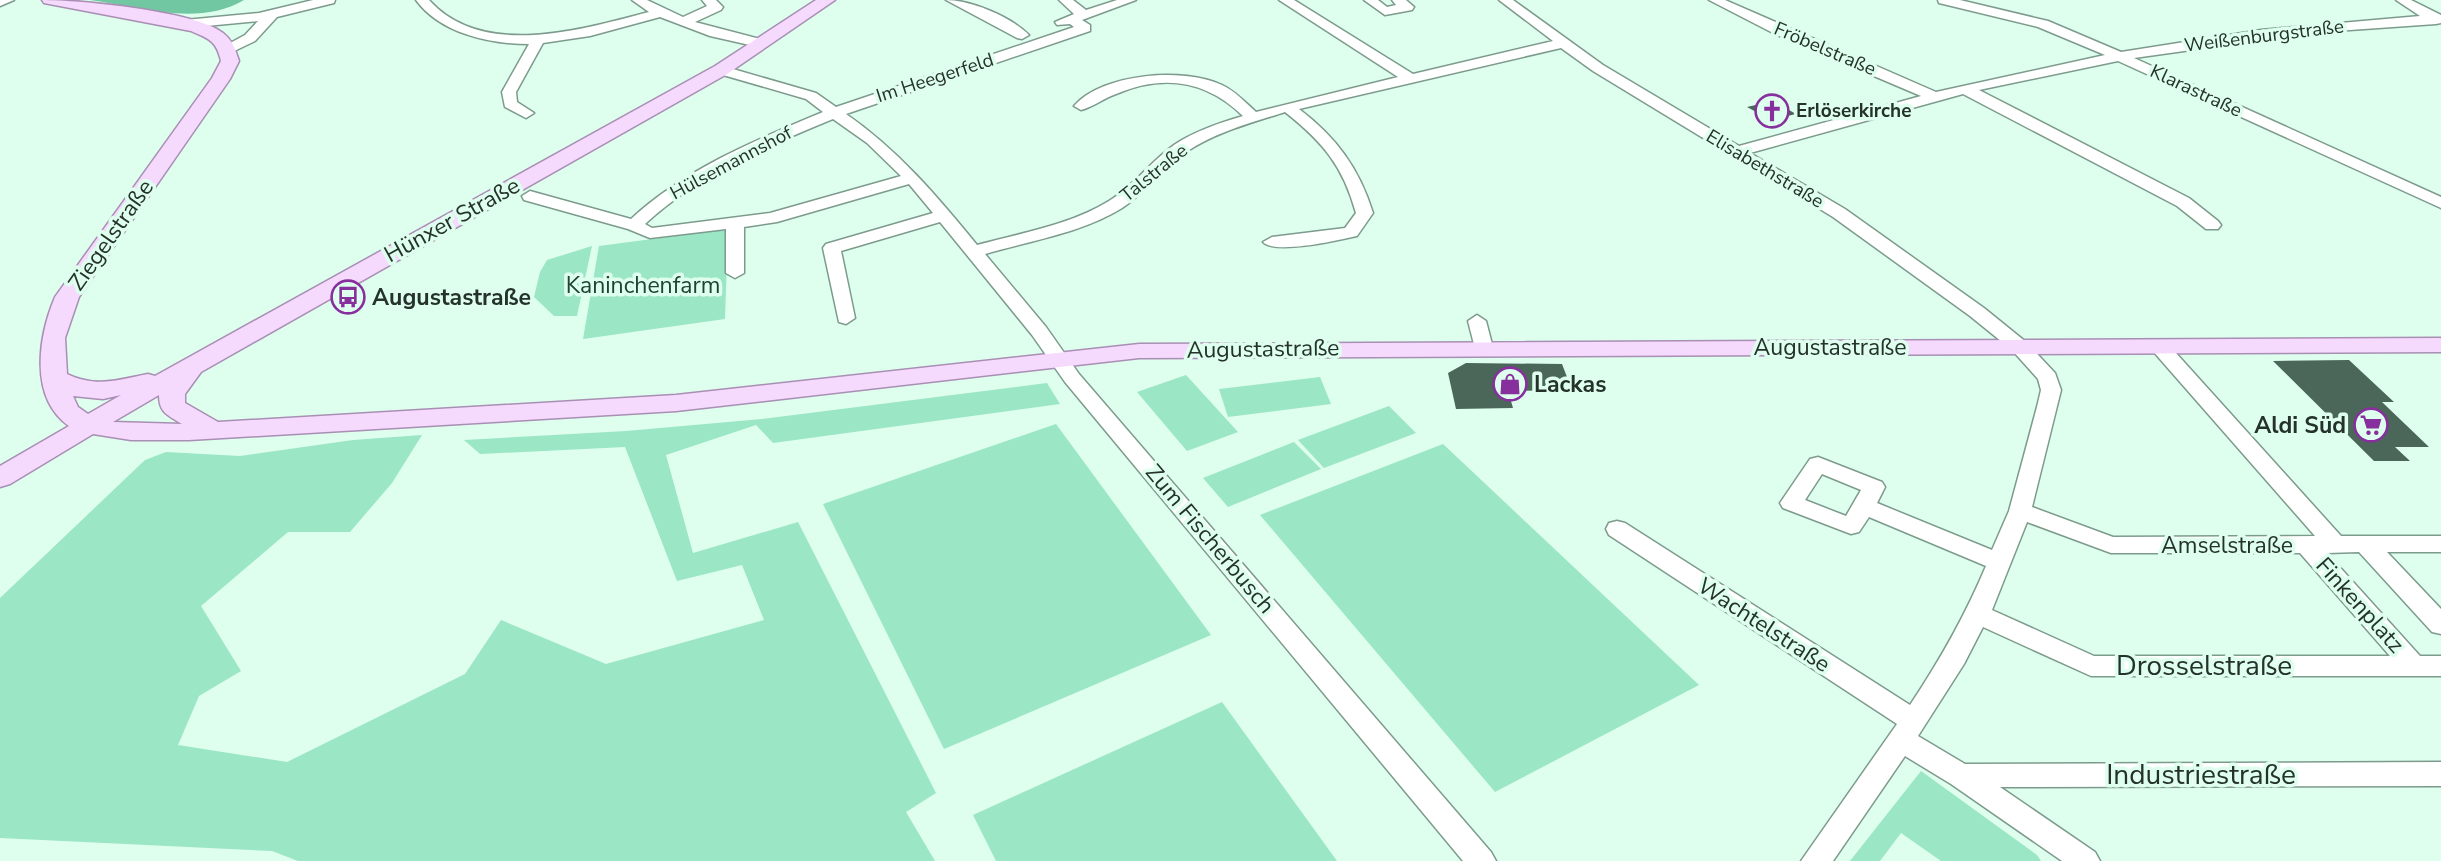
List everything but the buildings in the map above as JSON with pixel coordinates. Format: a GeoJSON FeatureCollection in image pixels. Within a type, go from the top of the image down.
{"type":"FeatureCollection","features":[{"type":"Feature","properties":{"kind":"main road"},"geometry":{"type":"LineString","coordinates":[[50,0],[185,24],[215,36],[225,46],[226,51]]}},
{"type":"Feature","properties":{"kind":"main road","name":"Hünxer Straße"},"geometry":{"type":"LineString","coordinates":[[0,478],[192,366],[721,70],[827,0]]}},
{"type":"Feature","properties":{"kind":"main road","name":"Ziegelstraße"},"geometry":{"type":"LineString","coordinates":[[90,424],[64,410],[55,378],[55,329],[67,297],[221,79],[230,61],[226,51]]}},
{"type":"Feature","properties":{"kind":"main road","name":"Augustastraße"},"geometry":{"type":"LineString","coordinates":[[90,424],[153,432],[214,431],[676,403],[1139,351],[2441,345]]}},
{"type":"Feature","properties":{"kind":"main road"},"geometry":{"type":"LineString","coordinates":[[55,378],[81,390],[103,390],[157,380],[192,366]]}},
{"type":"Feature","properties":{"kind":"main road"},"geometry":{"type":"LineString","coordinates":[[192,366],[172,394],[172,407],[214,431]]}},
{"type":"Feature","properties":{"kind":"street"},"geometry":{"type":"LineString","coordinates":[[0,2],[8,0]]}},
{"type":"Feature","properties":{"kind":"street"},"geometry":{"type":"LineString","coordinates":[[185,24],[273,13],[330,0]]}},
{"type":"Feature","properties":{"kind":"street"},"geometry":{"type":"LineString","coordinates":[[422,0],[431,12],[454,26],[483,35],[537,41],[569,36],[660,13]]}},
{"type":"Feature","properties":{"kind":"street"},"geometry":{"type":"LineString","coordinates":[[638,0],[660,13],[684,22],[763,44]]}},
{"type":"Feature","properties":{"kind":"street"},"geometry":{"type":"LineString","coordinates":[[684,22],[716,7],[708,0]]}},
{"type":"Feature","properties":{"kind":"street","name":"Im Heegerfeld"},"geometry":{"type":"LineString","coordinates":[[952,0],[981,12],[1035,45]]}},
{"type":"Feature","properties":{"kind":"street"},"geometry":{"type":"LineString","coordinates":[[1065,0],[1077,17]]}},
{"type":"Feature","properties":{"kind":"street"},"geometry":{"type":"LineString","coordinates":[[1022,35],[1130,0]]}},
{"type":"Feature","properties":{"kind":"street"},"geometry":{"type":"LineString","coordinates":[[1285,0],[1410,78]]}},
{"type":"Feature","properties":{"kind":"street"},"geometry":{"type":"LineString","coordinates":[[1374,0],[1385,11],[1408,6],[1398,0]]}},
{"type":"Feature","properties":{"kind":"street","name":"Elisabethstraße"},"geometry":{"type":"LineString","coordinates":[[1505,0],[1598,68],[1872,236],[2019,346]]}},
{"type":"Feature","properties":{"kind":"street","name":"Fröbelstraße"},"geometry":{"type":"LineString","coordinates":[[1715,0],[1780,31],[1936,97]]}},
{"type":"Feature","properties":{"kind":"street","name":"Klarastraße"},"geometry":{"type":"LineString","coordinates":[[1944,0],[2043,24],[2122,57],[2441,203]]}},
{"type":"Feature","properties":{"kind":"street"},"geometry":{"type":"LineString","coordinates":[[2402,0],[2439,21]]}},
{"type":"Feature","properties":{"kind":"street"},"geometry":{"type":"LineString","coordinates":[[226,51],[250,38],[273,13]]}},
{"type":"Feature","properties":{"kind":"street","name":"Im Heegerfeld"},"geometry":{"type":"LineString","coordinates":[[835,111],[1085,28],[1077,17]]}},
{"type":"Feature","properties":{"kind":"street","name":"Weißenburgstraße"},"geometry":{"type":"LineString","coordinates":[[1735,152],[1965,89],[2199,42],[2280,32],[2439,21]]}},
{"type":"Feature","properties":{"kind":"street"},"geometry":{"type":"LineString","coordinates":[[526,113],[510,104],[509,92],[537,41]]}},
{"type":"Feature","properties":{"kind":"street","name":"Talstraße"},"geometry":{"type":"LineString","coordinates":[[972,252],[1074,223],[1115,205],[1145,182],[1179,149],[1221,127],[1287,107],[1564,43]]}},
{"type":"Feature","properties":{"kind":"street","name":"Zum Fischerbusch"},"geometry":{"type":"LineString","coordinates":[[721,70],[811,96],[873,140],[912,178],[1039,331],[1057,359],[1481,861]]}},
{"type":"Feature","properties":{"kind":"street"},"geometry":{"type":"LineString","coordinates":[[1081,106],[1119,85],[1179,80],[1210,86],[1233,98],[1254,118]]}},
{"type":"Feature","properties":{"kind":"street"},"geometry":{"type":"LineString","coordinates":[[1965,89],[2183,202],[2212,225]]}},
{"type":"Feature","properties":{"kind":"street"},"geometry":{"type":"LineString","coordinates":[[1272,242],[1306,240],[1351,232],[1365,213],[1359,190],[1341,156],[1325,136],[1287,107]]}},
{"type":"Feature","properties":{"kind":"street","name":"Hülsemannshof"},"geometry":{"type":"LineString","coordinates":[[634,225],[655,204],[706,173],[779,135],[835,111]]}},
{"type":"Feature","properties":{"kind":"street","name":"Hülsemannshof"},"geometry":{"type":"LineString","coordinates":[[530,196],[634,225],[650,233],[771,218],[912,178]]}},
{"type":"Feature","properties":{"kind":"street"},"geometry":{"type":"LineString","coordinates":[[846,318],[832,248],[942,216]]}},
{"type":"Feature","properties":{"kind":"street"},"geometry":{"type":"LineString","coordinates":[[735,223],[735,273]]}},
{"type":"Feature","properties":{"kind":"street"},"geometry":{"type":"LineString","coordinates":[[1477,321],[1483,348]]}},
{"type":"Feature","properties":{"kind":"street"},"geometry":{"type":"LineString","coordinates":[[1816,861],[1955,657],[1978,614],[2020,511],[2051,390],[2048,377],[2019,346]]}},
{"type":"Feature","properties":{"kind":"street"},"geometry":{"type":"LineString","coordinates":[[2159,346],[2335,544]]}},
{"type":"Feature","properties":{"kind":"street"},"geometry":{"type":"LineString","coordinates":[[1864,506],[1998,562]]}},
{"type":"Feature","properties":{"kind":"street","name":"Amselstraße"},"geometry":{"type":"LineString","coordinates":[[2020,511],[2111,545],[2441,544]]}},
{"type":"Feature","properties":{"kind":"street","name":"Wachtelstraße"},"geometry":{"type":"LineString","coordinates":[[1617,529],[1907,730]]}},
{"type":"Feature","properties":{"kind":"street","name":"Finkenplatz"},"geometry":{"type":"LineString","coordinates":[[2306,544],[2414,666]]}},
{"type":"Feature","properties":{"kind":"street","name":"Finkenplatz"},"geometry":{"type":"LineString","coordinates":[[2365,544],[2441,625]]}},
{"type":"Feature","properties":{"kind":"street","name":"Drosselstraße"},"geometry":{"type":"LineString","coordinates":[[1978,614],[2091,666],[2441,666]]}},
{"type":"Feature","properties":{"kind":"street"},"geometry":{"type":"LineString","coordinates":[[1907,730],[1961,776],[2085,861]]}},
{"type":"Feature","properties":{"kind":"street","name":"Industriestraße"},"geometry":{"type":"LineString","coordinates":[[1961,776],[2441,775]]}},
{"type":"Feature","properties":{"kind":"green space"},"geometry":{"type":"Polygon","coordinates":[[[90,0],[244,0],[226,8],[188,14],[90,0]]]}},
{"type":"Feature","properties":{"kind":"green space","name":"Kaninchenfarm"},"geometry":{"type":"Polygon","coordinates":[[[728,229],[725,319],[583,339],[599,246],[728,229]]]}},
{"type":"Feature","properties":{"kind":"green space"},"geometry":{"type":"Polygon","coordinates":[[[592,246],[577,316],[554,316],[534,297],[540,272],[547,260],[592,246]]]}},
{"type":"Feature","properties":{"kind":"green space"},"geometry":{"type":"Polygon","coordinates":[[[1186,375],[1238,432],[1187,451],[1137,392],[1186,375]]]}},
{"type":"Feature","properties":{"kind":"green space"},"geometry":{"type":"Polygon","coordinates":[[[1320,377],[1331,404],[1228,417],[1219,389],[1320,377]]]}},
{"type":"Feature","properties":{"kind":"green space"},"geometry":{"type":"Polygon","coordinates":[[[1047,383],[1060,404],[773,443],[756,425],[666,455],[693,553],[798,522],[936,793],[906,812],[935,861],[298,861],[272,851],[0,838],[0,598],[145,460],[166,452],[240,456],[353,440],[422,435],[392,483],[350,532],[288,532],[201,606],[241,671],[199,696],[178,745],[287,762],[465,674],[501,620],[606,664],[764,620],[742,565],[677,581],[625,447],[480,454],[464,440],[626,431],[762,419],[1047,383]]]}},
{"type":"Feature","properties":{"kind":"green space"},"geometry":{"type":"Polygon","coordinates":[[[1389,406],[1416,433],[1324,468],[1298,440],[1389,406]]]}},
{"type":"Feature","properties":{"kind":"green space"},"geometry":{"type":"Polygon","coordinates":[[[1056,424],[1211,635],[944,749],[823,504],[1056,424]]]}},
{"type":"Feature","properties":{"kind":"green space"},"geometry":{"type":"Polygon","coordinates":[[[1294,442],[1321,469],[1228,507],[1203,478],[1294,442]]]}},
{"type":"Feature","properties":{"kind":"green space"},"geometry":{"type":"Polygon","coordinates":[[[1443,444],[1699,685],[1495,792],[1260,515],[1443,444]]]}},
{"type":"Feature","properties":{"kind":"green space"},"geometry":{"type":"Polygon","coordinates":[[[1222,702],[1337,861],[996,861],[973,815],[1222,702]]]}},
{"type":"Feature","properties":{"kind":"green space"},"geometry":{"type":"Polygon","coordinates":[[[1921,771],[2037,855],[2041,861],[1941,861],[1901,833],[1880,861],[1850,861],[1921,771]]]}},
{"type":"Feature","properties":{"kind":"place","name":"Erlöserkirche"},"geometry":{"type":"Point","coordinates":[1772,111]}},
{"type":"Feature","properties":{"kind":"place","name":"Augustastraße"},"geometry":{"type":"Point","coordinates":[348,297]}},
{"type":"Feature","properties":{"kind":"place","name":"Lackas"},"geometry":{"type":"Point","coordinates":[1510,384]}},
{"type":"Feature","properties":{"kind":"place","name":"Aldi Süd"},"geometry":{"type":"Point","coordinates":[2371,425]}}]}
